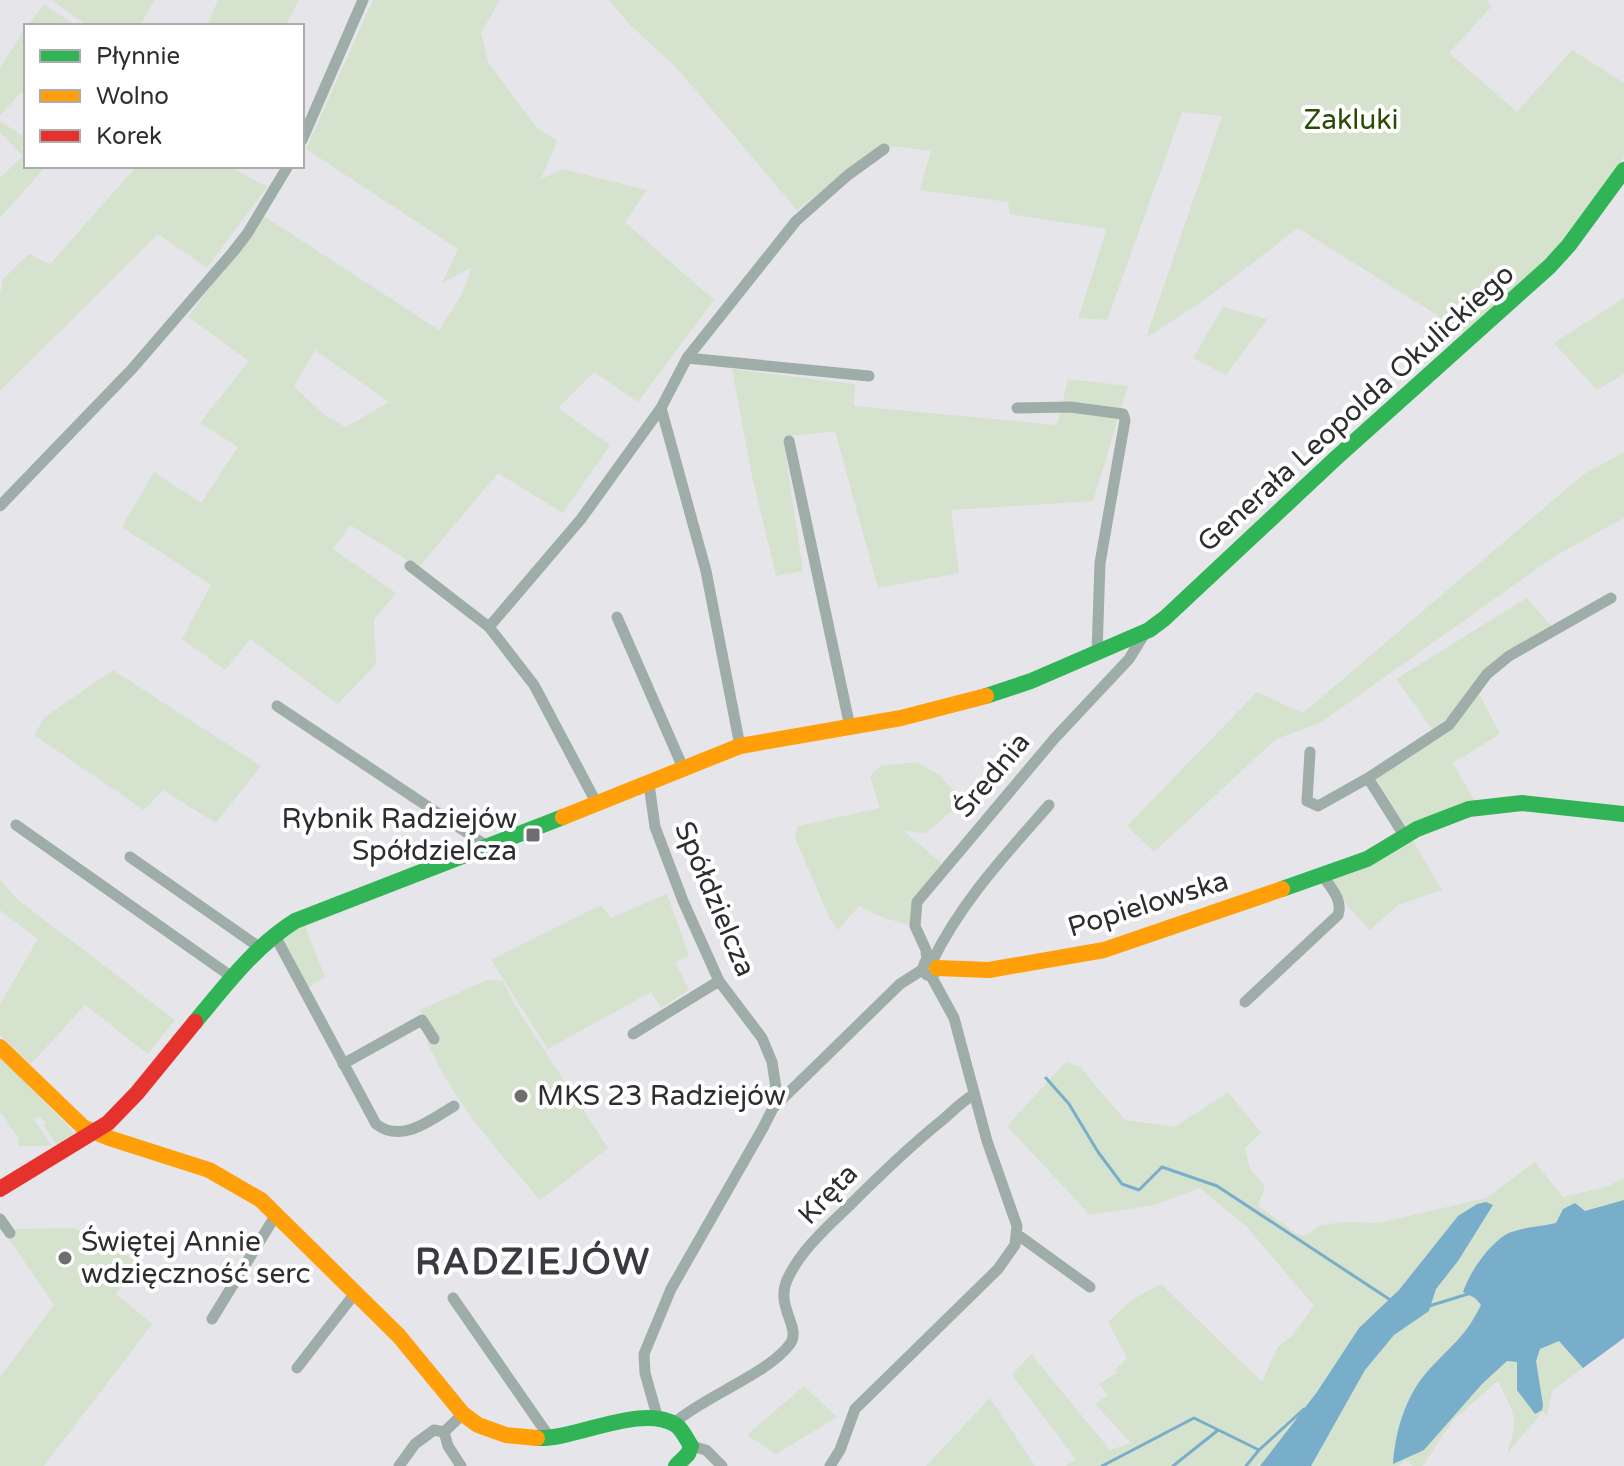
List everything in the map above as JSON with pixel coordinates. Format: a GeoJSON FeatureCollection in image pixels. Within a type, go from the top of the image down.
{"type":"FeatureCollection","features":[{"type":"Feature","properties":{"kind":"street"},"geometry":{"type":"LineString","coordinates":[[304,135],[363,0]]}},
{"type":"Feature","properties":{"kind":"street"},"geometry":{"type":"LineString","coordinates":[[489,627],[581,519],[661,408],[687,358],[796,221],[848,175],[884,149]]}},
{"type":"Feature","properties":{"kind":"street"},"geometry":{"type":"LineString","coordinates":[[0,506],[132,369],[233,252],[287,168]]}},
{"type":"Feature","properties":{"kind":"street","name":"Generała Leopolda Okulickiego"},"geometry":{"type":"LineString","coordinates":[[0,1189],[95,1133],[132,1099],[259,947],[274,934],[304,917],[740,746],[910,717],[984,697],[1145,633],[1550,266],[1624,170]]}},
{"type":"Feature","properties":{"kind":"street"},"geometry":{"type":"LineString","coordinates":[[687,358],[869,376]]}},
{"type":"Feature","properties":{"kind":"street"},"geometry":{"type":"LineString","coordinates":[[1017,408],[1070,407],[1123,414],[1125,420],[1100,563],[1097,653]]}},
{"type":"Feature","properties":{"kind":"street"},"geometry":{"type":"LineString","coordinates":[[661,408],[706,571],[740,746]]}},
{"type":"Feature","properties":{"kind":"street"},"geometry":{"type":"LineString","coordinates":[[789,441],[850,727]]}},
{"type":"Feature","properties":{"kind":"street"},"geometry":{"type":"LineString","coordinates":[[410,566],[489,627],[534,685],[597,804]]}},
{"type":"Feature","properties":{"kind":"street"},"geometry":{"type":"LineString","coordinates":[[1310,752],[1307,801],[1318,806],[1368,778],[1449,725],[1487,674],[1509,656],[1611,598]]}},
{"type":"Feature","properties":{"kind":"street"},"geometry":{"type":"LineString","coordinates":[[617,617],[684,770]]}},
{"type":"Feature","properties":{"kind":"street","name":"Średnia"},"geometry":{"type":"LineString","coordinates":[[930,967],[915,926],[917,902],[1054,739],[1129,659],[1145,633]]}},
{"type":"Feature","properties":{"kind":"street"},"geometry":{"type":"LineString","coordinates":[[277,706],[487,846]]}},
{"type":"Feature","properties":{"kind":"street"},"geometry":{"type":"LineString","coordinates":[[1368,778],[1404,835]]}},
{"type":"Feature","properties":{"kind":"street","name":"Spółdzielcza"},"geometry":{"type":"LineString","coordinates":[[649,784],[655,827],[683,901],[719,981],[762,1038],[772,1062],[776,1088],[773,1108],[671,1289],[644,1354],[645,1373],[666,1421]]}},
{"type":"Feature","properties":{"kind":"street","name":"Popielowska"},"geometry":{"type":"LineString","coordinates":[[930,967],[989,970],[1104,950],[1367,859],[1404,835],[1454,811],[1509,803],[1624,814]]}},
{"type":"Feature","properties":{"kind":"street"},"geometry":{"type":"LineString","coordinates":[[773,1108],[894,989],[930,967],[943,938],[994,867],[1049,805]]}},
{"type":"Feature","properties":{"kind":"street"},"geometry":{"type":"LineString","coordinates":[[16,825],[232,977]]}},
{"type":"Feature","properties":{"kind":"street"},"geometry":{"type":"LineString","coordinates":[[130,857],[259,947]]}},
{"type":"Feature","properties":{"kind":"street"},"geometry":{"type":"LineString","coordinates":[[1245,1002],[1338,915],[1338,900],[1323,876]]}},
{"type":"Feature","properties":{"kind":"street"},"geometry":{"type":"LineString","coordinates":[[274,934],[376,1124],[384,1130],[396,1132],[415,1130],[454,1106]]}},
{"type":"Feature","properties":{"kind":"street"},"geometry":{"type":"LineString","coordinates":[[830,1466],[838,1456],[855,1409],[998,1269],[1012,1251],[1018,1235],[1008,1195],[973,1095],[954,1018],[930,967]]}},
{"type":"Feature","properties":{"kind":"street"},"geometry":{"type":"LineString","coordinates":[[633,1034],[719,981]]}},
{"type":"Feature","properties":{"kind":"street"},"geometry":{"type":"LineString","coordinates":[[343,1064],[422,1020],[434,1039]]}},
{"type":"Feature","properties":{"kind":"street"},"geometry":{"type":"LineString","coordinates":[[0,1047],[71,1118],[95,1133],[209,1170],[242,1187],[277,1213],[399,1336],[463,1414],[478,1425],[506,1435],[550,1438],[620,1421],[666,1421],[682,1430],[691,1446],[706,1450],[722,1466]]}},
{"type":"Feature","properties":{"kind":"street","name":"Kręta"},"geometry":{"type":"LineString","coordinates":[[666,1421],[757,1370],[788,1347],[794,1339],[794,1332],[783,1304],[783,1294],[798,1262],[833,1221],[884,1171],[973,1095]]}},
{"type":"Feature","properties":{"kind":"street"},"geometry":{"type":"LineString","coordinates":[[212,1319],[277,1213]]}},
{"type":"Feature","properties":{"kind":"street"},"geometry":{"type":"LineString","coordinates":[[0,1219],[10,1233]]}},
{"type":"Feature","properties":{"kind":"street"},"geometry":{"type":"LineString","coordinates":[[1018,1235],[1090,1287]]}},
{"type":"Feature","properties":{"kind":"street"},"geometry":{"type":"LineString","coordinates":[[297,1368],[356,1292]]}},
{"type":"Feature","properties":{"kind":"street"},"geometry":{"type":"LineString","coordinates":[[453,1298],[550,1438]]}},
{"type":"Feature","properties":{"kind":"street"},"geometry":{"type":"LineString","coordinates":[[444,1432],[463,1414]]}},
{"type":"Feature","properties":{"kind":"street"},"geometry":{"type":"LineString","coordinates":[[399,1466],[425,1436],[434,1430],[444,1432]]}},
{"type":"Feature","properties":{"kind":"street"},"geometry":{"type":"LineString","coordinates":[[444,1432],[448,1446],[461,1466]]}},
{"type":"Feature","properties":{"kind":"street"},"geometry":{"type":"LineString","coordinates":[[676,1466],[691,1446]]}},
{"type":"Feature","properties":{"kind":"green space"},"geometry":{"type":"Polygon","coordinates":[[[52,0],[154,0],[141,24],[85,24],[52,0]]]}},
{"type":"Feature","properties":{"kind":"green space"},"geometry":{"type":"Polygon","coordinates":[[[218,0],[299,0],[286,24],[208,24],[218,0]]]}},
{"type":"Feature","properties":{"kind":"green space"},"geometry":{"type":"Polygon","coordinates":[[[373,0],[500,0],[481,33],[488,62],[536,127],[557,141],[541,179],[563,169],[647,190],[625,222],[714,300],[638,402],[594,372],[558,408],[610,445],[563,513],[498,473],[419,567],[350,525],[333,549],[396,593],[374,620],[376,664],[338,704],[250,639],[225,670],[182,639],[211,585],[122,527],[154,472],[201,503],[238,447],[200,423],[249,361],[188,317],[264,216],[439,330],[461,296],[472,267],[442,283],[458,249],[306,149],[373,0]],[[315,350],[294,387],[326,416],[346,427],[389,402],[315,350]]]}},
{"type":"Feature","properties":{"kind":"green space","name":"Zakluki"},"geometry":{"type":"Polygon","coordinates":[[[609,0],[1486,0],[1492,6],[1449,53],[1517,112],[1572,50],[1624,83],[1624,157],[1559,247],[1507,298],[1464,332],[1298,228],[1203,301],[1146,338],[1222,116],[1182,112],[1107,320],[1078,318],[1107,229],[1010,214],[1008,202],[920,190],[931,151],[893,146],[854,165],[797,210],[676,67],[630,25],[609,0]]]}},
{"type":"Feature","properties":{"kind":"green space"},"geometry":{"type":"Polygon","coordinates":[[[44,4],[73,24],[29,24],[44,4]]]}},
{"type":"Feature","properties":{"kind":"green space"},"geometry":{"type":"Polygon","coordinates":[[[24,30],[24,90],[0,116],[0,68],[24,30]]]}},
{"type":"Feature","properties":{"kind":"green space"},"geometry":{"type":"Polygon","coordinates":[[[0,121],[24,137],[24,168],[44,168],[0,218],[0,178],[23,156],[0,132],[0,121]]]}},
{"type":"Feature","properties":{"kind":"green space"},"geometry":{"type":"Polygon","coordinates":[[[135,168],[233,168],[267,187],[207,268],[158,234],[0,391],[0,295],[3,279],[29,254],[50,264],[135,168]]]}},
{"type":"Feature","properties":{"kind":"green space"},"geometry":{"type":"Polygon","coordinates":[[[1624,298],[1624,374],[1597,390],[1554,343],[1624,298]]]}},
{"type":"Feature","properties":{"kind":"green space"},"geometry":{"type":"Polygon","coordinates":[[[1223,307],[1267,319],[1226,375],[1193,358],[1223,307]]]}},
{"type":"Feature","properties":{"kind":"green space"},"geometry":{"type":"Polygon","coordinates":[[[732,369],[855,384],[854,406],[1057,425],[1068,379],[1128,386],[1093,501],[951,510],[959,573],[878,588],[835,431],[783,437],[803,571],[776,576],[752,476],[732,369]]]}},
{"type":"Feature","properties":{"kind":"green space"},"geometry":{"type":"Polygon","coordinates":[[[1624,452],[1624,518],[1555,556],[1320,723],[1276,739],[1154,852],[1127,826],[1257,692],[1303,713],[1584,474],[1624,452]]]}},
{"type":"Feature","properties":{"kind":"green space"},"geometry":{"type":"Polygon","coordinates":[[[1527,598],[1552,627],[1495,661],[1452,714],[1433,730],[1396,679],[1527,598]]]}},
{"type":"Feature","properties":{"kind":"green space"},"geometry":{"type":"Polygon","coordinates":[[[113,670],[261,766],[216,823],[163,790],[144,810],[34,735],[45,717],[113,670]]]}},
{"type":"Feature","properties":{"kind":"green space"},"geometry":{"type":"Polygon","coordinates":[[[1478,692],[1500,734],[1453,763],[1477,805],[1406,830],[1376,778],[1457,719],[1478,692]]]}},
{"type":"Feature","properties":{"kind":"green space"},"geometry":{"type":"Polygon","coordinates":[[[917,762],[939,775],[962,799],[926,833],[904,831],[942,864],[912,900],[910,925],[884,918],[859,906],[838,930],[830,919],[795,838],[798,826],[880,808],[870,776],[880,766],[917,762]]]}},
{"type":"Feature","properties":{"kind":"green space"},"geometry":{"type":"Polygon","coordinates":[[[1411,838],[1442,890],[1398,905],[1370,930],[1350,909],[1330,878],[1411,838]]]}},
{"type":"Feature","properties":{"kind":"green space"},"geometry":{"type":"Polygon","coordinates":[[[0,880],[17,899],[175,1020],[148,1054],[85,1005],[31,1064],[0,1035],[0,1004],[38,939],[0,910],[0,880]]]}},
{"type":"Feature","properties":{"kind":"green space"},"geometry":{"type":"Polygon","coordinates":[[[667,894],[689,956],[675,962],[689,990],[661,1008],[651,992],[548,1049],[491,960],[601,905],[611,918],[667,894]]]}},
{"type":"Feature","properties":{"kind":"green space"},"geometry":{"type":"Polygon","coordinates":[[[304,924],[325,977],[306,989],[282,938],[304,924]]]}},
{"type":"Feature","properties":{"kind":"green space","name":"MKS 23 Radziejów"},"geometry":{"type":"Polygon","coordinates":[[[487,980],[503,981],[514,1004],[608,1148],[540,1200],[463,1105],[427,1041],[437,1037],[420,1010],[487,980]]]}},
{"type":"Feature","properties":{"kind":"green space"},"geometry":{"type":"Polygon","coordinates":[[[0,1057],[73,1131],[72,1138],[58,1146],[40,1116],[34,1120],[52,1146],[18,1146],[19,1139],[0,1111],[0,1057]]]}},
{"type":"Feature","properties":{"kind":"green space"},"geometry":{"type":"Polygon","coordinates":[[[1066,1062],[1080,1067],[1125,1120],[1175,1127],[1228,1092],[1261,1133],[1245,1148],[1250,1169],[1265,1186],[1258,1206],[1304,1236],[1321,1225],[1379,1223],[1486,1198],[1535,1162],[1563,1197],[1609,1186],[1624,1178],[1624,1338],[1552,1391],[1547,1416],[1543,1411],[1507,1454],[1514,1423],[1498,1381],[1452,1421],[1423,1466],[1413,1466],[1405,1460],[1399,1466],[1066,1466],[1076,1459],[1012,1375],[1031,1354],[1110,1450],[1131,1443],[1095,1404],[1108,1395],[1099,1384],[1117,1373],[1115,1370],[1127,1358],[1108,1322],[1132,1300],[1161,1284],[1262,1382],[1277,1348],[1293,1335],[1314,1306],[1247,1227],[1200,1188],[1154,1205],[1090,1215],[1007,1126],[1066,1062]]]}},
{"type":"Feature","properties":{"kind":"green space"},"geometry":{"type":"Polygon","coordinates":[[[75,1228],[138,1261],[116,1294],[152,1324],[44,1466],[0,1466],[0,1377],[54,1305],[7,1236],[16,1229],[75,1228]]]}},
{"type":"Feature","properties":{"kind":"green space"},"geometry":{"type":"Polygon","coordinates":[[[804,1386],[837,1417],[776,1454],[747,1435],[804,1386]]]}},
{"type":"Feature","properties":{"kind":"green space"},"geometry":{"type":"Polygon","coordinates":[[[990,1398],[1035,1466],[926,1466],[990,1398]]]}},
{"type":"Feature","properties":{"kind":"water"},"geometry":{"type":"Polygon","coordinates":[[[1624,1200],[1624,1338],[1583,1368],[1559,1341],[1540,1349],[1536,1361],[1543,1405],[1542,1410],[1535,1414],[1517,1390],[1517,1362],[1507,1361],[1482,1384],[1424,1450],[1393,1464],[1399,1428],[1419,1382],[1463,1334],[1481,1305],[1463,1292],[1486,1253],[1510,1232],[1556,1223],[1563,1209],[1575,1203],[1585,1211],[1624,1200]]]}},
{"type":"Feature","properties":{"kind":"water"},"geometry":{"type":"Polygon","coordinates":[[[1486,1202],[1493,1205],[1458,1261],[1436,1289],[1429,1311],[1394,1335],[1365,1370],[1311,1466],[1260,1466],[1317,1392],[1359,1328],[1399,1290],[1458,1216],[1486,1202]]]}},
{"type":"Feature","properties":{"kind":"waterway"},"geometry":{"type":"LineString","coordinates":[[1046,1078],[1069,1104],[1122,1184],[1139,1190],[1162,1167],[1217,1186],[1392,1301]]}},
{"type":"Feature","properties":{"kind":"waterway"},"geometry":{"type":"LineString","coordinates":[[1429,1306],[1468,1294]]}},
{"type":"Feature","properties":{"kind":"waterway"},"geometry":{"type":"LineString","coordinates":[[1246,1466],[1304,1409]]}},
{"type":"Feature","properties":{"kind":"waterway"},"geometry":{"type":"LineString","coordinates":[[1102,1466],[1194,1418],[1259,1450]]}},
{"type":"Feature","properties":{"kind":"waterway"},"geometry":{"type":"LineString","coordinates":[[1173,1466],[1217,1431]]}},
{"type":"Feature","properties":{"kind":"traffic: fast"},"geometry":{"type":"LineString","coordinates":[[986,696],[1031,681],[1149,630],[1165,618],[1336,458],[1550,266],[1624,170]]}},
{"type":"Feature","properties":{"kind":"traffic: fast"},"geometry":{"type":"LineString","coordinates":[[1282,889],[1367,859],[1417,829],[1469,809],[1522,803],[1624,814]]}},
{"type":"Feature","properties":{"kind":"traffic: fast"},"geometry":{"type":"LineString","coordinates":[[195,1022],[254,955],[295,921],[563,817]]}},
{"type":"Feature","properties":{"kind":"traffic: fast"},"geometry":{"type":"LineString","coordinates":[[537,1438],[570,1434],[627,1420],[662,1419],[676,1425],[691,1446],[676,1466]]}},
{"type":"Feature","properties":{"kind":"traffic: slow"},"geometry":{"type":"LineString","coordinates":[[563,817],[740,746],[901,718],[986,696]]}},
{"type":"Feature","properties":{"kind":"traffic: slow"},"geometry":{"type":"LineString","coordinates":[[937,968],[989,970],[1104,950],[1282,889]]}},
{"type":"Feature","properties":{"kind":"traffic: slow"},"geometry":{"type":"LineString","coordinates":[[0,1047],[83,1127],[209,1170],[261,1200],[399,1336],[463,1414],[478,1425],[506,1435],[537,1438]]}},
{"type":"Feature","properties":{"kind":"traffic: jam"},"geometry":{"type":"LineString","coordinates":[[0,1189],[108,1123],[195,1022]]}},
{"type":"Feature","properties":{"kind":"place","name":"Rybnik Radziejów Spółdzielcza"},"geometry":{"type":"Point","coordinates":[533,835]}},
{"type":"Feature","properties":{"kind":"place","name":"MKS 23 Radziejów"},"geometry":{"type":"Point","coordinates":[521,1096]}},
{"type":"Feature","properties":{"kind":"place","name":"Świętej Annie wdzięczność serc"},"geometry":{"type":"Point","coordinates":[65,1258]}},
{"type":"Feature","properties":{"kind":"district","name":"RADZIEJÓW"},"geometry":{"type":"Point","coordinates":[533,1262]}}]}
